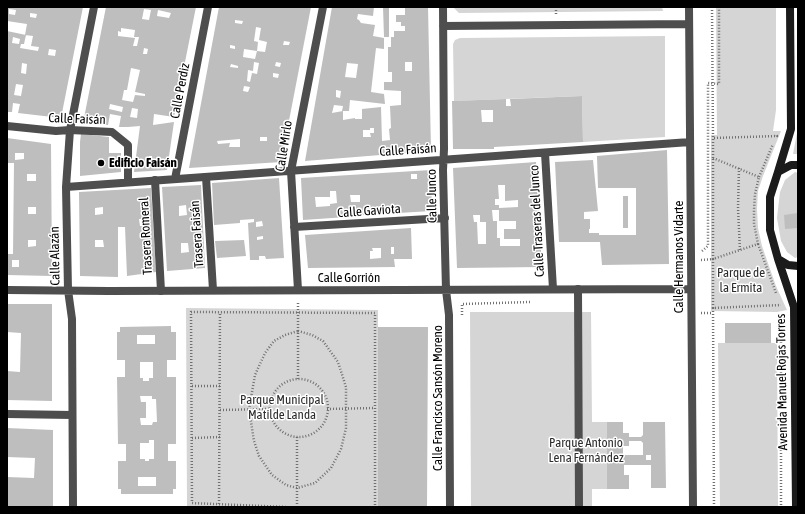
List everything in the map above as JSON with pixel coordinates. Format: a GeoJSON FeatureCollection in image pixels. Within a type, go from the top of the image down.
{"type":"FeatureCollection","features":[{"type":"Feature","properties":{"kind":"main road"},"geometry":{"type":"LineString","coordinates":[[778,172],[791,129],[790,7]]}},
{"type":"Feature","properties":{"kind":"main road"},"geometry":{"type":"LineString","coordinates":[[778,172],[791,165],[798,165]]}},
{"type":"Feature","properties":{"kind":"main road","name":"Avenida Manuel Rojas Torres"},"geometry":{"type":"LineString","coordinates":[[778,172],[770,197],[770,230],[794,308],[796,507]]}},
{"type":"Feature","properties":{"kind":"main road"},"geometry":{"type":"LineString","coordinates":[[778,259],[788,265],[798,266]]}},
{"type":"Feature","properties":{"kind":"street","name":"Calle Alazán"},"geometry":{"type":"LineString","coordinates":[[73,507],[72,319],[68,290],[66,186],[70,130],[94,7]]}},
{"type":"Feature","properties":{"kind":"street","name":"Calle Perdiz"},"geometry":{"type":"LineString","coordinates":[[175,179],[208,7]]}},
{"type":"Feature","properties":{"kind":"street","name":"Calle Mirlo"},"geometry":{"type":"LineString","coordinates":[[298,290],[290,171],[323,7]]}},
{"type":"Feature","properties":{"kind":"street","name":"Calle Junco"},"geometry":{"type":"LineString","coordinates":[[443,7],[443,170],[446,290]]}},
{"type":"Feature","properties":{"kind":"street","name":"Calle Hermanos Vidarte"},"geometry":{"type":"LineString","coordinates":[[689,7],[693,507]]}},
{"type":"Feature","properties":{"kind":"street"},"geometry":{"type":"LineString","coordinates":[[443,26],[689,24]]}},
{"type":"Feature","properties":{"kind":"street","name":"Calle Faisán"},"geometry":{"type":"LineString","coordinates":[[7,126],[56,131],[70,130],[112,132],[128,145],[128,182]]}},
{"type":"Feature","properties":{"kind":"street","name":"Calle Faisán"},"geometry":{"type":"LineString","coordinates":[[66,186],[690,142]]}},
{"type":"Feature","properties":{"kind":"street","name":"Calle Traseras del Junco"},"geometry":{"type":"LineString","coordinates":[[545,152],[553,289]]}},
{"type":"Feature","properties":{"kind":"street","name":"Trasera Faisán"},"geometry":{"type":"LineString","coordinates":[[206,177],[213,290]]}},
{"type":"Feature","properties":{"kind":"street","name":"Trasera Romeral"},"geometry":{"type":"LineString","coordinates":[[155,180],[161,291]]}},
{"type":"Feature","properties":{"kind":"street","name":"Calle Gaviota"},"geometry":{"type":"LineString","coordinates":[[294,228],[444,218]]}},
{"type":"Feature","properties":{"kind":"street","name":"Calle Gorrión"},"geometry":{"type":"LineString","coordinates":[[7,290],[161,291],[691,288]]}},
{"type":"Feature","properties":{"kind":"street"},"geometry":{"type":"LineString","coordinates":[[578,289],[579,507]]}},
{"type":"Feature","properties":{"kind":"street","name":"Calle Francisco Sansón Moreno"},"geometry":{"type":"LineString","coordinates":[[446,290],[449,315],[450,507]]}},
{"type":"Feature","properties":{"kind":"street"},"geometry":{"type":"LineString","coordinates":[[7,414],[72,415]]}},
{"type":"Feature","properties":{"kind":"path"},"geometry":{"type":"LineString","coordinates":[[712,7],[714,507]]}},
{"type":"Feature","properties":{"kind":"path"},"geometry":{"type":"LineString","coordinates":[[702,267],[702,251],[708,246],[708,83],[719,84],[719,7]]}},
{"type":"Feature","properties":{"kind":"path"},"geometry":{"type":"LineString","coordinates":[[713,138],[777,136],[759,177],[755,194],[754,210],[754,224],[758,244],[776,294]]}},
{"type":"Feature","properties":{"kind":"path"},"geometry":{"type":"LineString","coordinates":[[713,158],[759,177]]}},
{"type":"Feature","properties":{"kind":"path"},"geometry":{"type":"LineString","coordinates":[[739,168],[738,208],[740,251]]}},
{"type":"Feature","properties":{"kind":"path"},"geometry":{"type":"LineString","coordinates":[[691,260],[713,259],[758,244]]}},
{"type":"Feature","properties":{"kind":"path"},"geometry":{"type":"LineString","coordinates":[[298,290],[298,379]]}},
{"type":"Feature","properties":{"kind":"path"},"geometry":{"type":"LineString","coordinates":[[713,308],[781,306],[779,300]]}},
{"type":"Feature","properties":{"kind":"path"},"geometry":{"type":"LineString","coordinates":[[462,319],[462,304],[531,302]]}},
{"type":"Feature","properties":{"kind":"path"},"geometry":{"type":"LineString","coordinates":[[286,507],[192,503],[191,312],[375,313],[375,507]]}},
{"type":"Feature","properties":{"kind":"path"},"geometry":{"type":"LineString","coordinates":[[219,504],[220,312]]}},
{"type":"Feature","properties":{"kind":"path"},"geometry":{"type":"LineString","coordinates":[[781,314],[781,507]]}},
{"type":"Feature","properties":{"kind":"path"},"geometry":{"type":"LineString","coordinates":[[298,331],[312,334],[323,341],[338,362],[346,387],[346,428],[341,449],[331,468],[315,483],[297,488],[286,485],[272,475],[259,456],[254,441],[249,410],[250,396],[255,376],[265,353],[274,341],[285,334],[298,331]]}},
{"type":"Feature","properties":{"kind":"path"},"geometry":{"type":"LineString","coordinates":[[298,379],[310,381],[324,394],[328,404],[327,409],[324,423],[318,430],[309,435],[297,437],[290,436],[282,432],[275,425],[271,417],[271,398],[282,384],[291,380],[298,379]]}},
{"type":"Feature","properties":{"kind":"path"},"geometry":{"type":"LineString","coordinates":[[192,386],[220,386]]}},
{"type":"Feature","properties":{"kind":"path"},"geometry":{"type":"LineString","coordinates":[[327,409],[375,408]]}},
{"type":"Feature","properties":{"kind":"path"},"geometry":{"type":"LineString","coordinates":[[220,410],[270,409]]}},
{"type":"Feature","properties":{"kind":"path"},"geometry":{"type":"LineString","coordinates":[[192,438],[220,437]]}},
{"type":"Feature","properties":{"kind":"path"},"geometry":{"type":"LineString","coordinates":[[297,437],[297,507]]}},
{"type":"Feature","properties":{"kind":"green space"},"geometry":{"type":"Polygon","coordinates":[[[453,7],[662,7],[663,11],[459,13],[453,7]]]}},
{"type":"Feature","properties":{"kind":"green space","name":"Parque de la Ermita"},"geometry":{"type":"Polygon","coordinates":[[[716,7],[776,7],[776,110],[773,131],[781,131],[758,191],[757,209],[758,228],[762,246],[776,286],[787,310],[777,312],[711,311],[711,135],[717,135],[716,7]]]}},
{"type":"Feature","properties":{"kind":"green space"},"geometry":{"type":"Polygon","coordinates":[[[665,36],[665,137],[583,142],[582,96],[454,101],[453,44],[455,40],[460,38],[665,36]]]}},
{"type":"Feature","properties":{"kind":"green space"},"geometry":{"type":"Polygon","coordinates":[[[798,128],[798,154],[793,154],[798,128]]]}},
{"type":"Feature","properties":{"kind":"green space"},"geometry":{"type":"Polygon","coordinates":[[[795,172],[798,173],[798,257],[795,258],[787,252],[781,241],[777,218],[780,192],[785,180],[795,172]]]}},
{"type":"Feature","properties":{"kind":"green space","name":"Parque Municipal Matilde Landa"},"geometry":{"type":"Polygon","coordinates":[[[186,308],[378,310],[378,507],[187,507],[186,308]]]}},
{"type":"Feature","properties":{"kind":"green space","name":"Parque Antonio Lena Fernández"},"geometry":{"type":"Polygon","coordinates":[[[470,312],[591,312],[592,422],[607,422],[607,489],[592,489],[592,507],[471,507],[470,312]]]}},
{"type":"Feature","properties":{"kind":"green space"},"geometry":{"type":"Polygon","coordinates":[[[718,343],[777,343],[778,507],[720,507],[718,343]]]}},
{"type":"Feature","properties":{"kind":"building"},"geometry":{"type":"Polygon","coordinates":[[[7,7],[83,7],[61,118],[18,113],[20,104],[13,103],[12,112],[7,112],[7,31],[25,35],[27,24],[7,21],[7,7]],[[9,9],[9,14],[15,15],[16,10],[9,9]],[[30,13],[30,17],[36,18],[37,14],[30,13]],[[26,35],[24,44],[21,44],[20,48],[38,51],[39,47],[31,46],[33,36],[26,35]],[[13,37],[12,43],[19,44],[20,39],[13,37]],[[49,49],[48,55],[55,56],[56,50],[49,49]],[[22,63],[21,73],[26,74],[27,64],[22,63]],[[16,84],[14,95],[21,96],[23,85],[16,84]]]}},
{"type":"Feature","properties":{"kind":"building"},"geometry":{"type":"Polygon","coordinates":[[[106,7],[196,7],[174,117],[154,114],[153,125],[174,122],[167,170],[134,172],[140,126],[119,127],[121,116],[110,114],[108,125],[83,123],[106,7]],[[144,9],[142,19],[149,20],[151,10],[144,9]],[[158,10],[157,16],[169,18],[171,13],[158,10]],[[121,28],[121,32],[118,31],[118,36],[135,38],[133,46],[137,46],[139,37],[134,37],[135,30],[121,28]],[[144,48],[143,54],[147,54],[148,49],[144,48]],[[131,68],[127,90],[124,90],[122,100],[133,102],[135,95],[145,96],[145,94],[135,92],[140,70],[131,68]],[[110,104],[109,109],[122,112],[123,107],[110,104]],[[132,108],[130,117],[137,118],[138,109],[132,108]],[[149,156],[149,161],[152,161],[152,156],[149,156]]]}},
{"type":"Feature","properties":{"kind":"building"},"geometry":{"type":"Polygon","coordinates":[[[219,7],[311,7],[281,162],[189,168],[219,7]],[[235,20],[235,23],[242,24],[243,21],[235,20]],[[256,27],[254,41],[258,42],[257,51],[265,52],[267,42],[259,40],[261,28],[256,27]],[[284,41],[283,45],[289,45],[290,42],[284,41]],[[230,45],[230,48],[235,49],[235,46],[230,45]],[[244,49],[243,57],[255,59],[257,51],[244,49]],[[254,62],[253,71],[248,70],[247,81],[250,82],[252,73],[257,74],[259,63],[254,62]],[[276,62],[275,66],[280,67],[281,63],[276,62]],[[231,64],[230,67],[238,68],[238,66],[231,64]],[[273,73],[273,77],[278,78],[279,74],[273,73]],[[244,86],[243,91],[248,92],[250,87],[244,86]],[[260,137],[260,141],[267,141],[267,137],[260,137]],[[240,139],[217,141],[218,144],[230,143],[229,147],[240,147],[240,139]]]}},
{"type":"Feature","properties":{"kind":"building"},"geometry":{"type":"Polygon","coordinates":[[[332,7],[374,7],[373,16],[358,14],[357,19],[361,23],[375,25],[373,36],[384,38],[384,49],[376,48],[371,92],[384,94],[385,104],[350,100],[349,111],[343,111],[343,120],[355,118],[362,119],[362,109],[381,107],[382,141],[390,140],[390,106],[401,105],[401,91],[384,90],[384,82],[392,82],[392,72],[388,72],[388,47],[391,47],[391,37],[394,37],[394,31],[405,31],[405,26],[401,26],[401,22],[396,22],[396,15],[405,15],[405,7],[428,7],[431,151],[305,161],[332,7]],[[405,62],[405,71],[412,71],[412,62],[405,62]],[[347,63],[345,77],[356,78],[358,64],[347,63]],[[336,90],[336,97],[340,98],[341,91],[336,90]],[[334,105],[332,113],[343,111],[343,106],[334,105]],[[370,128],[370,130],[363,130],[363,137],[371,137],[370,133],[374,133],[374,128],[370,128]]]}},
{"type":"Feature","properties":{"kind":"building"},"geometry":{"type":"Polygon","coordinates":[[[383,7],[389,7],[389,37],[384,37],[383,7]]]}},
{"type":"Feature","properties":{"kind":"building"},"geometry":{"type":"Polygon","coordinates":[[[582,96],[583,142],[494,147],[494,149],[453,149],[452,101],[506,99],[506,106],[511,106],[510,99],[582,96]],[[481,110],[482,122],[493,122],[493,110],[481,110]]]}},
{"type":"Feature","properties":{"kind":"building","name":"Edificio Faisán"},"geometry":{"type":"Polygon","coordinates":[[[81,134],[109,137],[109,153],[121,153],[121,172],[80,176],[81,134]]]}},
{"type":"Feature","properties":{"kind":"building"},"geometry":{"type":"Polygon","coordinates":[[[7,138],[51,144],[52,276],[7,275],[7,254],[13,254],[14,163],[7,163],[7,138]],[[15,153],[15,160],[24,159],[24,153],[15,153]],[[27,174],[27,181],[36,181],[36,174],[27,174]],[[28,207],[28,214],[36,214],[36,207],[28,207]],[[28,240],[28,247],[36,246],[36,240],[28,240]],[[12,260],[12,267],[19,267],[19,260],[12,260]]]}},
{"type":"Feature","properties":{"kind":"building"},"geometry":{"type":"Polygon","coordinates":[[[667,150],[669,264],[602,265],[600,242],[559,242],[555,162],[593,160],[598,211],[584,212],[584,219],[590,219],[589,233],[599,233],[599,235],[636,235],[636,188],[598,188],[597,156],[667,150]]]}},
{"type":"Feature","properties":{"kind":"building"},"geometry":{"type":"Polygon","coordinates":[[[536,162],[542,267],[457,268],[453,168],[536,162]],[[498,185],[499,199],[495,199],[495,205],[499,205],[499,208],[518,207],[518,200],[505,201],[505,185],[498,185]],[[492,210],[493,221],[497,221],[497,238],[500,238],[500,246],[520,246],[520,239],[504,239],[504,229],[516,229],[516,221],[499,221],[499,210],[492,210]],[[473,215],[474,222],[477,222],[478,244],[486,244],[486,222],[480,222],[480,215],[473,215]]]}},
{"type":"Feature","properties":{"kind":"building"},"geometry":{"type":"Polygon","coordinates":[[[431,170],[432,211],[303,220],[301,178],[431,170]],[[411,174],[411,179],[417,179],[417,174],[411,174]],[[330,191],[330,197],[315,197],[316,207],[330,206],[330,204],[337,203],[336,191],[330,191]],[[350,195],[351,202],[360,202],[360,195],[350,195]]]}},
{"type":"Feature","properties":{"kind":"building"},"geometry":{"type":"Polygon","coordinates":[[[279,178],[284,258],[266,259],[265,256],[259,256],[259,260],[250,260],[248,223],[254,222],[254,219],[240,220],[240,223],[214,225],[212,183],[279,178]],[[262,221],[256,222],[256,227],[263,226],[262,221]],[[263,236],[257,237],[257,240],[263,239],[263,236]]]}},
{"type":"Feature","properties":{"kind":"building"},"geometry":{"type":"Polygon","coordinates":[[[201,185],[205,268],[167,271],[162,187],[201,185]],[[186,205],[179,206],[179,216],[187,215],[186,205]],[[181,243],[181,253],[189,252],[188,243],[181,243]]]}},
{"type":"Feature","properties":{"kind":"building"},"geometry":{"type":"Polygon","coordinates":[[[151,188],[156,272],[127,276],[125,227],[118,227],[118,277],[80,276],[79,192],[151,188]],[[103,207],[95,208],[95,215],[103,214],[103,207]],[[139,219],[140,226],[144,226],[144,219],[139,219]],[[95,240],[95,247],[104,247],[103,240],[95,240]]]}},
{"type":"Feature","properties":{"kind":"building"},"geometry":{"type":"Polygon","coordinates":[[[623,196],[628,196],[628,228],[623,228],[623,196]]]}},
{"type":"Feature","properties":{"kind":"building"},"geometry":{"type":"Polygon","coordinates":[[[798,213],[798,228],[785,229],[784,215],[798,213]]]}},
{"type":"Feature","properties":{"kind":"building"},"geometry":{"type":"Polygon","coordinates":[[[411,228],[412,259],[394,259],[395,267],[308,268],[305,235],[411,228]],[[391,247],[391,254],[394,254],[394,247],[391,247]],[[372,248],[373,251],[370,251],[370,259],[381,258],[381,248],[372,248]]]}},
{"type":"Feature","properties":{"kind":"building"},"geometry":{"type":"Polygon","coordinates":[[[244,240],[246,256],[217,258],[215,241],[244,240]]]}},
{"type":"Feature","properties":{"kind":"building"},"geometry":{"type":"Polygon","coordinates":[[[7,304],[52,304],[52,401],[7,400],[7,371],[20,372],[21,333],[7,332],[7,304]]]}},
{"type":"Feature","properties":{"kind":"building"},"geometry":{"type":"Polygon","coordinates":[[[725,323],[771,323],[771,343],[725,343],[725,323]]]}},
{"type":"Feature","properties":{"kind":"building"},"geometry":{"type":"Polygon","coordinates":[[[171,326],[171,332],[176,332],[176,360],[167,360],[167,377],[176,377],[176,444],[168,444],[168,461],[176,461],[176,489],[173,489],[173,494],[121,494],[121,489],[118,489],[118,461],[126,461],[126,444],[118,444],[117,377],[125,377],[125,360],[117,360],[117,332],[120,332],[120,327],[171,326]],[[137,335],[137,344],[155,344],[155,335],[137,335]],[[140,362],[140,378],[143,378],[143,381],[149,381],[149,378],[153,378],[153,362],[140,362]],[[140,396],[141,402],[146,402],[146,418],[140,418],[141,425],[152,425],[153,422],[157,422],[156,399],[152,399],[152,396],[140,396]],[[149,440],[149,443],[140,443],[140,459],[149,461],[149,459],[154,459],[154,440],[149,440]],[[138,477],[138,486],[156,486],[156,477],[138,477]]]}},
{"type":"Feature","properties":{"kind":"building"},"geometry":{"type":"Polygon","coordinates":[[[378,327],[428,327],[427,507],[378,507],[378,327]]]}},
{"type":"Feature","properties":{"kind":"building"},"geometry":{"type":"Polygon","coordinates":[[[607,422],[623,422],[623,433],[629,433],[629,437],[641,437],[643,435],[643,422],[665,422],[666,488],[651,488],[651,465],[624,465],[624,475],[629,475],[629,489],[607,489],[607,422]],[[629,441],[629,446],[623,446],[623,455],[643,455],[643,443],[641,441],[629,441]],[[646,455],[646,460],[651,460],[651,455],[646,455]]]}},
{"type":"Feature","properties":{"kind":"building"},"geometry":{"type":"Polygon","coordinates":[[[7,428],[53,430],[53,507],[7,506],[7,477],[34,478],[35,458],[7,457],[7,428]]]}},
{"type":"Feature","properties":{"kind":"place","name":"Edificio Faisán"},"geometry":{"type":"Point","coordinates":[101,163]}}]}
